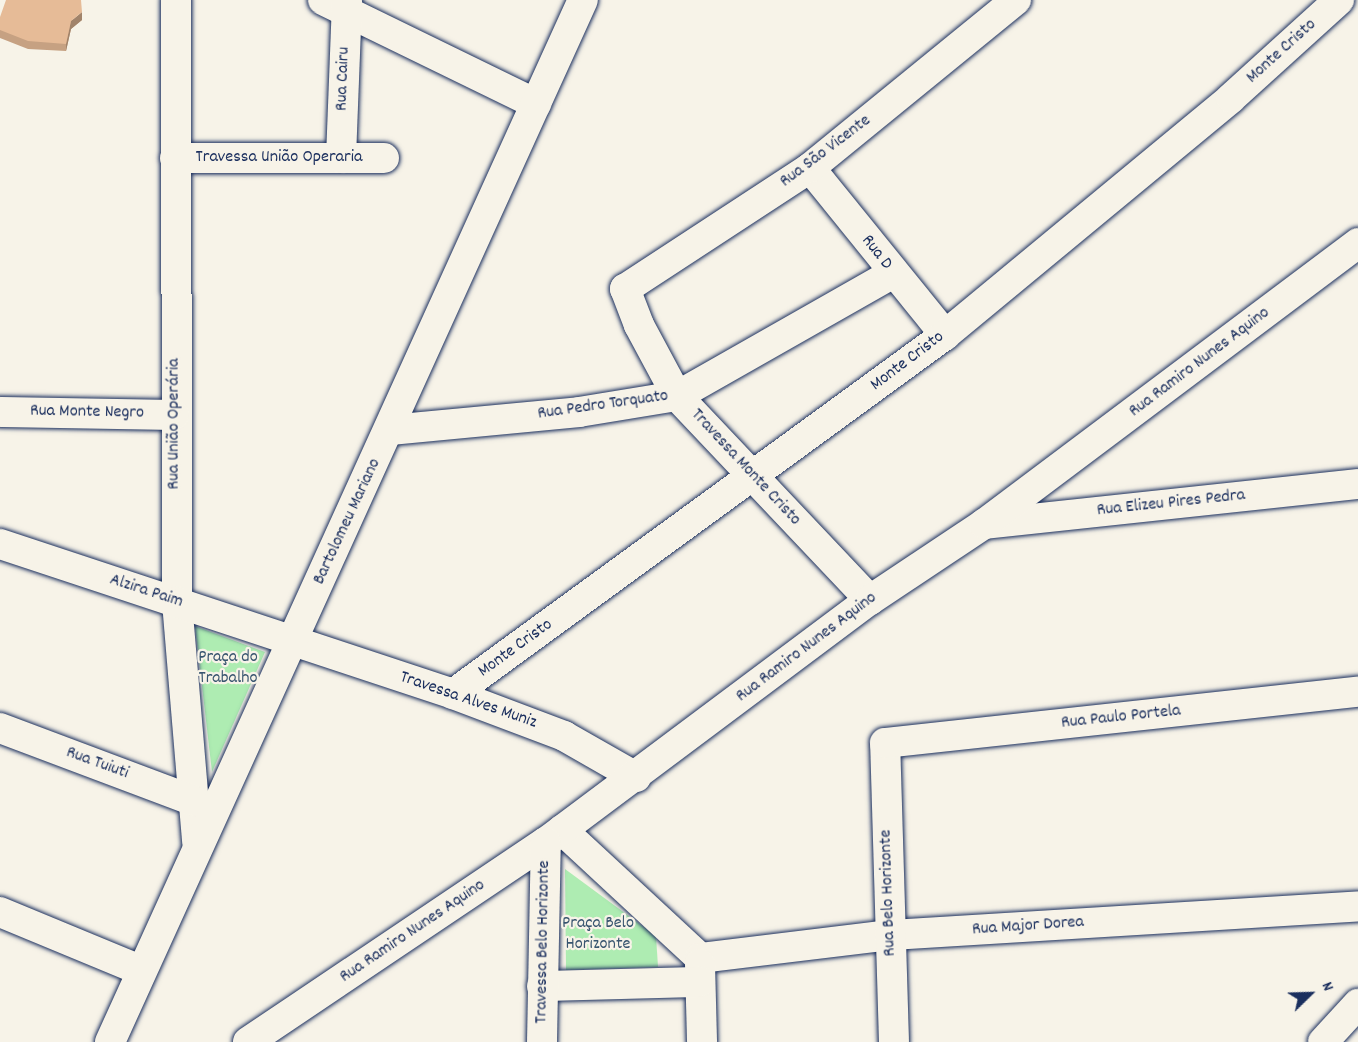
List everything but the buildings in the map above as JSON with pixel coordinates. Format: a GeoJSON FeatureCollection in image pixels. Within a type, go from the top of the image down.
{"type":"FeatureCollection","features":[{"type":"Feature","properties":{"kind":"street","name":"Rua União Operária"},"geometry":{"type":"LineString","coordinates":[[176,0],[174,415],[177,602],[197,847]]}},
{"type":"Feature","properties":{"kind":"street","name":"Bartolomeu Mariano"},"geometry":{"type":"LineString","coordinates":[[110,1042],[140,970],[390,430],[583,0]]}},
{"type":"Feature","properties":{"kind":"street","name":"Rua São Vicente"},"geometry":{"type":"LineString","coordinates":[[625,289],[810,168],[1016,0]]}},
{"type":"Feature","properties":{"kind":"street","name":"Monte Cristo"},"geometry":{"type":"LineString","coordinates":[[453,694],[945,335],[1231,98],[1339,0]]}},
{"type":"Feature","properties":{"kind":"street"},"geometry":{"type":"LineString","coordinates":[[339,4],[536,104]]}},
{"type":"Feature","properties":{"kind":"street","name":"Rua Cairu"},"geometry":{"type":"LineString","coordinates":[[339,4],[341,158]]}},
{"type":"Feature","properties":{"kind":"street","name":"Travessa União Operaria"},"geometry":{"type":"LineString","coordinates":[[175,158],[384,158]]}},
{"type":"Feature","properties":{"kind":"street","name":"Rua D"},"geometry":{"type":"LineString","coordinates":[[810,168],[892,274],[945,335]]}},
{"type":"Feature","properties":{"kind":"street","name":"Rua Ramiro Nunes Aquino"},"geometry":{"type":"LineString","coordinates":[[248,1042],[554,836],[636,777],[870,600],[984,525],[1358,243]]}},
{"type":"Feature","properties":{"kind":"street","name":"Rua Pedro Torquato"},"geometry":{"type":"LineString","coordinates":[[390,430],[579,412],[677,396],[892,274]]}},
{"type":"Feature","properties":{"kind":"street","name":"Travessa Monte Cristo"},"geometry":{"type":"LineString","coordinates":[[625,289],[639,325],[677,396],[870,600]]}},
{"type":"Feature","properties":{"kind":"street","name":"Rua Monte Negro"},"geometry":{"type":"LineString","coordinates":[[0,412],[174,415]]}},
{"type":"Feature","properties":{"kind":"street","name":"Rua Elizeu Pires Pedra"},"geometry":{"type":"LineString","coordinates":[[984,525],[1358,484]]}},
{"type":"Feature","properties":{"kind":"street","name":"Alzira Paim"},"geometry":{"type":"LineString","coordinates":[[0,544],[292,642]]}},
{"type":"Feature","properties":{"kind":"street","name":"Travessa Alves Muniz"},"geometry":{"type":"LineString","coordinates":[[292,642],[453,694],[564,736],[636,777]]}},
{"type":"Feature","properties":{"kind":"street","name":"Rua Paulo Portela"},"geometry":{"type":"LineString","coordinates":[[885,743],[1358,692]]}},
{"type":"Feature","properties":{"kind":"street","name":"Rua Tuiuti"},"geometry":{"type":"LineString","coordinates":[[0,728],[194,801]]}},
{"type":"Feature","properties":{"kind":"street","name":"Rua Belo Horizonte"},"geometry":{"type":"LineString","coordinates":[[885,743],[894,1042]]}},
{"type":"Feature","properties":{"kind":"street"},"geometry":{"type":"LineString","coordinates":[[554,836],[700,970],[702,1042]]}},
{"type":"Feature","properties":{"kind":"street","name":"Travessa Belo Horizonte"},"geometry":{"type":"LineString","coordinates":[[542,1042],[542,986],[554,836]]}},
{"type":"Feature","properties":{"kind":"street","name":"Rua Major Dorea"},"geometry":{"type":"LineString","coordinates":[[700,970],[890,935],[1358,906]]}},
{"type":"Feature","properties":{"kind":"street"},"geometry":{"type":"LineString","coordinates":[[0,912],[140,970]]}},
{"type":"Feature","properties":{"kind":"street"},"geometry":{"type":"LineString","coordinates":[[542,986],[700,970]]}},
{"type":"Feature","properties":{"kind":"street"},"geometry":{"type":"LineString","coordinates":[[1323,1042],[1358,1004]]}},
{"type":"Feature","properties":{"kind":"green space","name":"Praça do Trabalho"},"geometry":{"type":"Polygon","coordinates":[[[195,626],[265,652],[212,772],[195,626]]]}},
{"type":"Feature","properties":{"kind":"green space","name":"Praça Belo Horizonte"},"geometry":{"type":"Polygon","coordinates":[[[565,869],[656,936],[658,967],[566,970],[565,869]]]}}]}
